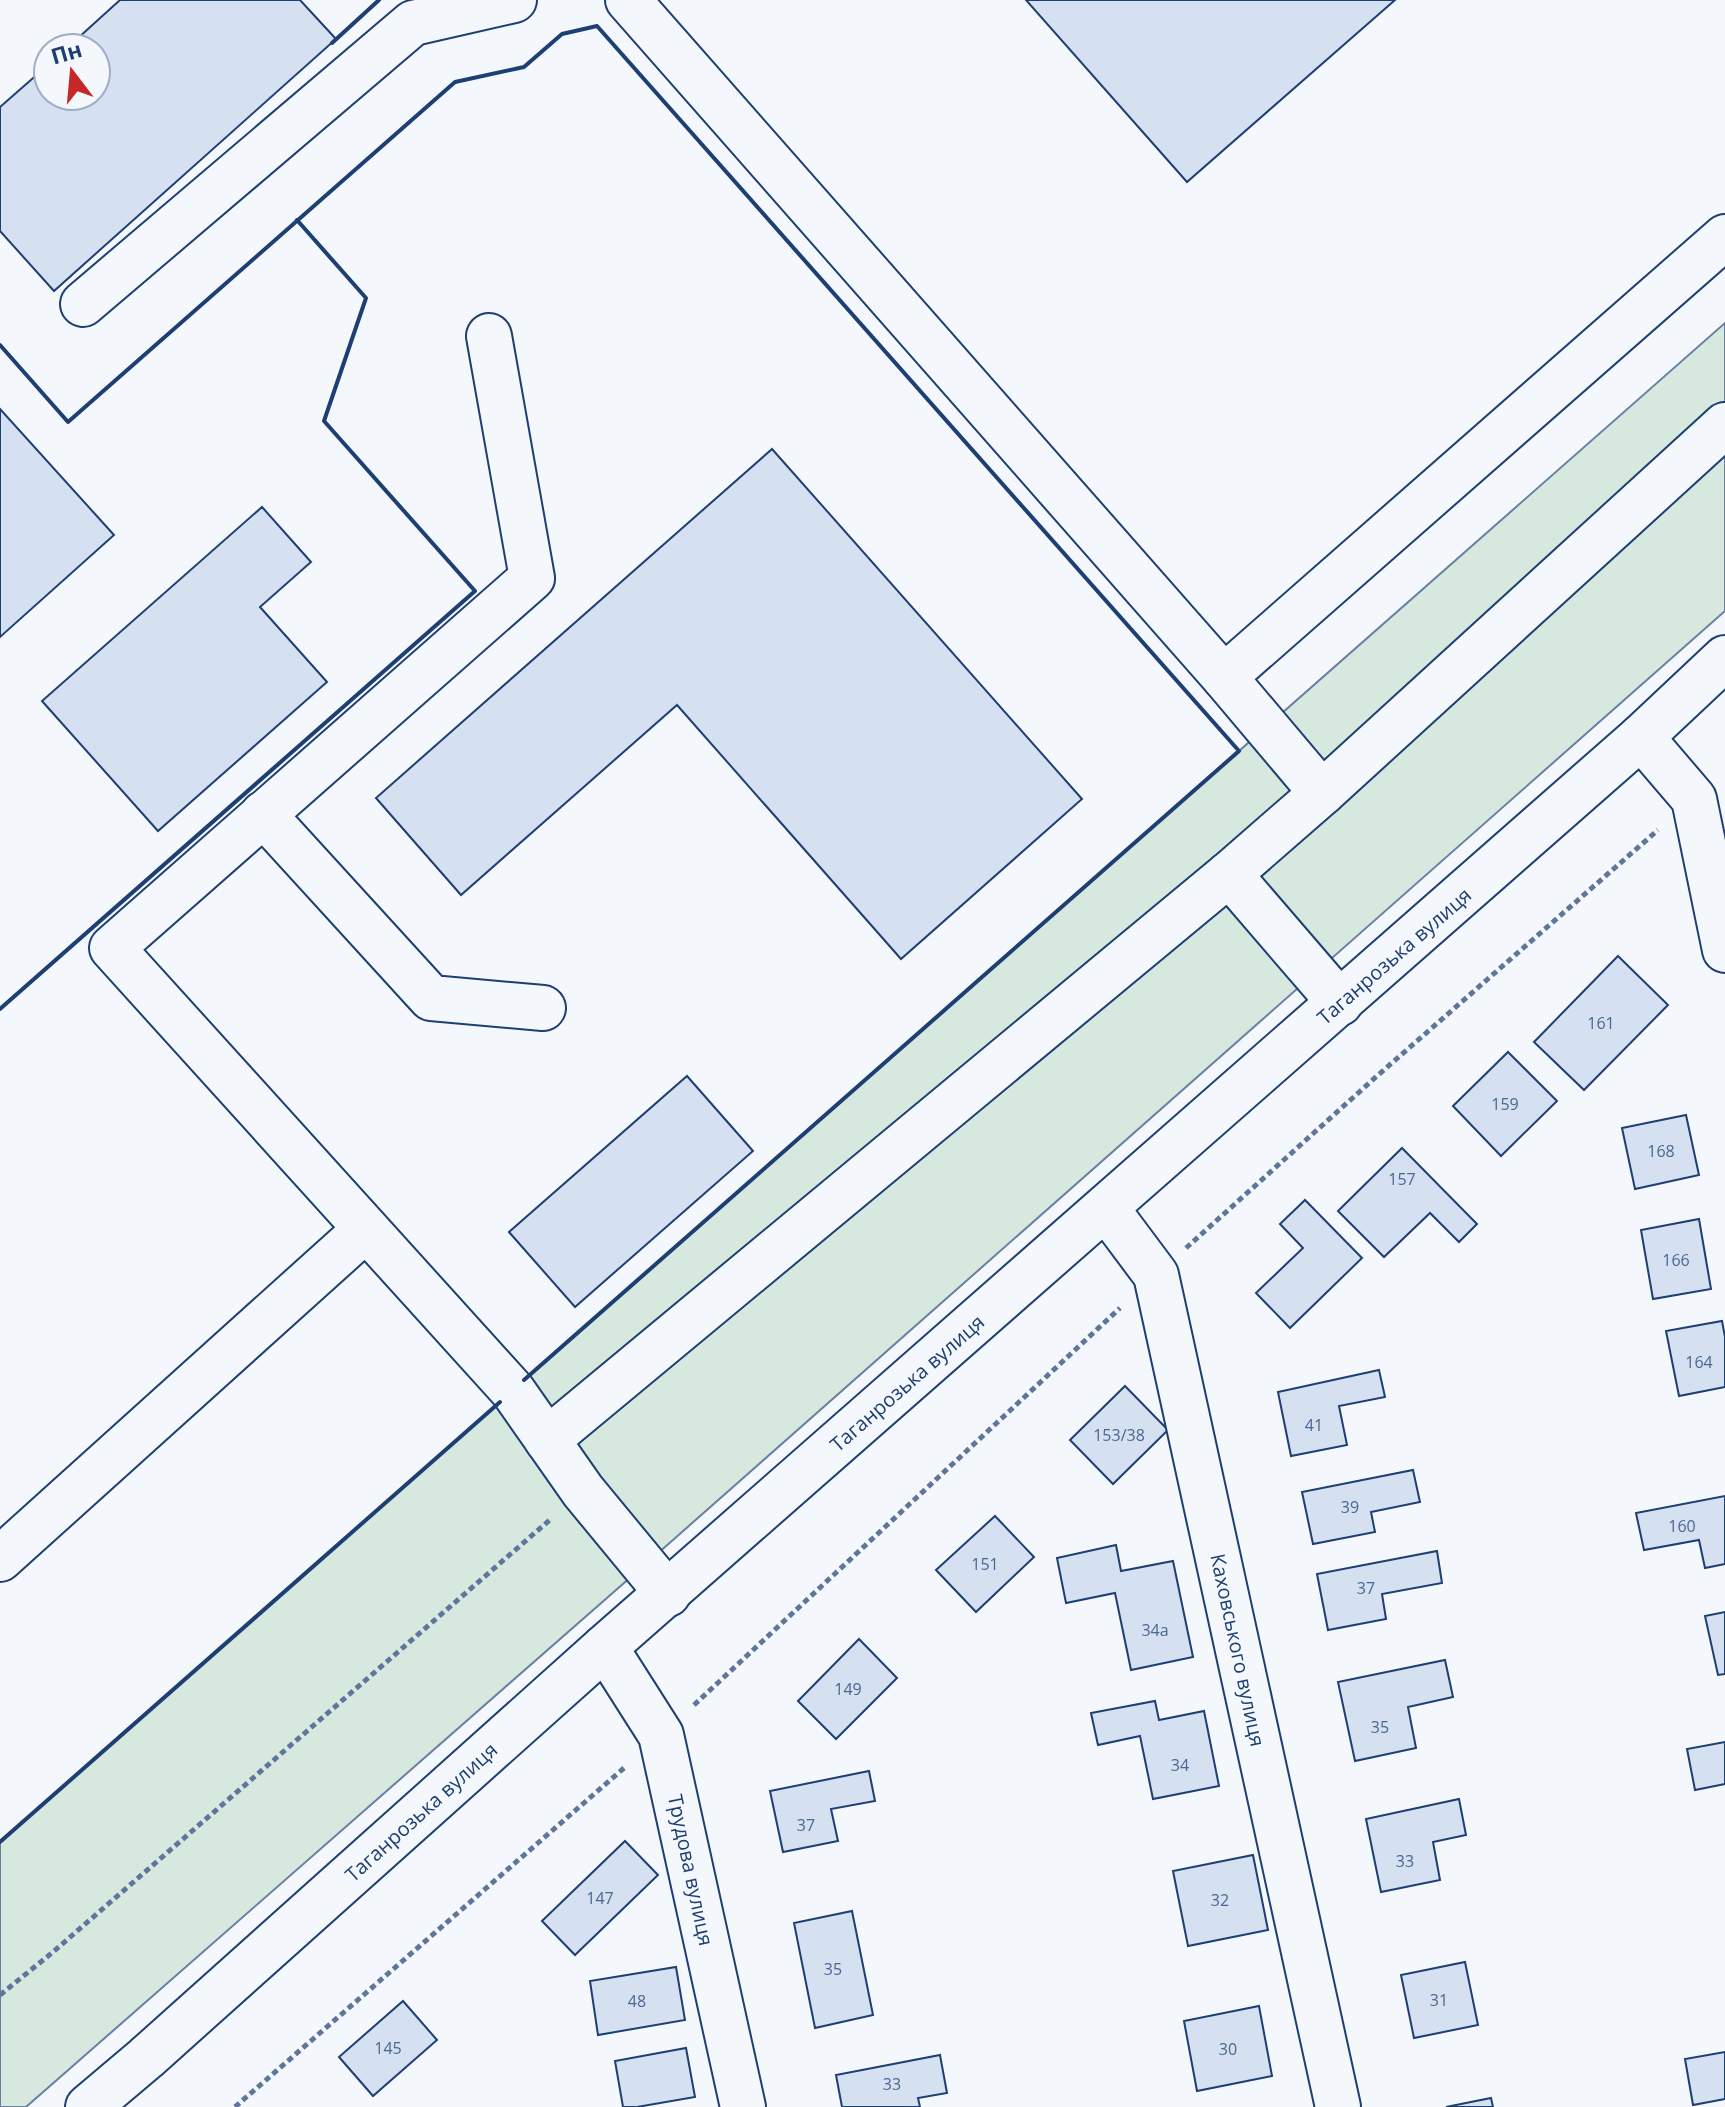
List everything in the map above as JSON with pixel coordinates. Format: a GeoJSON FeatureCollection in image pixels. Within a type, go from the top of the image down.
{"type":"FeatureCollection","features":[{"type":"Feature","properties":{"kind":"main road"},"geometry":{"type":"LineString","coordinates":[[83,304],[413,23],[514,0]]}},
{"type":"Feature","properties":{"kind":"main road"},"geometry":{"type":"LineString","coordinates":[[628,0],[1224,677],[1322,793]]}},
{"type":"Feature","properties":{"kind":"main road"},"geometry":{"type":"LineString","coordinates":[[1224,677],[1725,237]]}},
{"type":"Feature","properties":{"kind":"main road"},"geometry":{"type":"LineString","coordinates":[[489,336],[532,578],[112,948],[513,1391],[583,1491],[668,1594]]}},
{"type":"Feature","properties":{"kind":"main road"},"geometry":{"type":"LineString","coordinates":[[547,1440],[1229,874],[1721,437]]}},
{"type":"Feature","properties":{"kind":"main road","name":"Таганрозька вулиця"},"geometry":{"type":"LineString","coordinates":[[88,2107],[605,1647],[1723,665]]}},
{"type":"Feature","properties":{"kind":"main road"},"geometry":{"type":"LineString","coordinates":[[1641,737],[1694,799],[1725,950]]}},
{"type":"Feature","properties":{"kind":"main road"},"geometry":{"type":"LineString","coordinates":[[263,814],[431,998],[543,1008]]}},
{"type":"Feature","properties":{"kind":"main road"},"geometry":{"type":"LineString","coordinates":[[1229,874],[1340,1003]]}},
{"type":"Feature","properties":{"kind":"main road","name":"Каховського вулиця"},"geometry":{"type":"LineString","coordinates":[[1106,1208],[1156,1275],[1338,2107]]}},
{"type":"Feature","properties":{"kind":"main road"},"geometry":{"type":"LineString","coordinates":[[0,1559],[366,1229]]}},
{"type":"Feature","properties":{"kind":"main road","name":"Трудова вулиця"},"geometry":{"type":"LineString","coordinates":[[605,1647],[661,1735],[743,2107]]}},
{"type":"Feature","properties":{"kind":"path"},"geometry":{"type":"LineString","coordinates":[[235,2107],[661,1735],[1156,1275],[1667,822]]}},
{"type":"Feature","properties":{"kind":"path"},"geometry":{"type":"LineString","coordinates":[[0,1995],[583,1491]]}},
{"type":"Feature","properties":{"kind":"shaded area"},"geometry":{"type":"Polygon","coordinates":[[[1725,323],[1725,611],[26,2107],[0,2107],[0,1842],[1725,323]]]}},
{"type":"Feature","properties":{"kind":"building"},"geometry":{"type":"Polygon","coordinates":[[[120,0],[300,0],[336,39],[54,291],[0,231],[0,107],[32,79],[32,112],[112,112],[112,32],[85,32],[120,0]]]}},
{"type":"Feature","properties":{"kind":"building"},"geometry":{"type":"Polygon","coordinates":[[[1026,0],[1395,0],[1187,182],[1026,0]]]}},
{"type":"Feature","properties":{"kind":"building"},"geometry":{"type":"Polygon","coordinates":[[[0,409],[114,535],[0,637],[0,409]]]}},
{"type":"Feature","properties":{"kind":"building"},"geometry":{"type":"Polygon","coordinates":[[[772,449],[1082,799],[901,959],[677,705],[461,895],[376,798],[772,449]]]}},
{"type":"Feature","properties":{"kind":"building"},"geometry":{"type":"Polygon","coordinates":[[[262,507],[311,562],[260,607],[327,682],[158,831],[42,701],[262,507]]]}},
{"type":"Feature","properties":{"kind":"building"},"geometry":{"type":"Polygon","coordinates":[[[1618,956],[1668,1005],[1584,1090],[1534,1042],[1618,956]]]}},
{"type":"Feature","properties":{"kind":"building"},"geometry":{"type":"Polygon","coordinates":[[[1508,1052],[1557,1101],[1501,1156],[1453,1106],[1508,1052]]]}},
{"type":"Feature","properties":{"kind":"building"},"geometry":{"type":"Polygon","coordinates":[[[687,1076],[753,1151],[575,1307],[509,1232],[687,1076]]]}},
{"type":"Feature","properties":{"kind":"building"},"geometry":{"type":"Polygon","coordinates":[[[1686,1115],[1699,1175],[1635,1189],[1622,1128],[1686,1115]]]}},
{"type":"Feature","properties":{"kind":"building"},"geometry":{"type":"Polygon","coordinates":[[[1402,1148],[1477,1224],[1459,1242],[1430,1213],[1384,1257],[1338,1211],[1402,1148]]]}},
{"type":"Feature","properties":{"kind":"building"},"geometry":{"type":"Polygon","coordinates":[[[1305,1200],[1362,1258],[1290,1328],[1256,1293],[1303,1248],[1280,1224],[1305,1200]]]}},
{"type":"Feature","properties":{"kind":"building"},"geometry":{"type":"Polygon","coordinates":[[[1699,1219],[1711,1289],[1653,1299],[1641,1230],[1699,1219]]]}},
{"type":"Feature","properties":{"kind":"building"},"geometry":{"type":"Polygon","coordinates":[[[1722,1321],[1725,1387],[1679,1396],[1666,1331],[1722,1321]]]}},
{"type":"Feature","properties":{"kind":"building"},"geometry":{"type":"Polygon","coordinates":[[[1379,1370],[1385,1397],[1339,1406],[1347,1445],[1291,1456],[1278,1392],[1379,1370]]]}},
{"type":"Feature","properties":{"kind":"building"},"geometry":{"type":"Polygon","coordinates":[[[1125,1386],[1168,1430],[1113,1484],[1070,1440],[1125,1386]]]}},
{"type":"Feature","properties":{"kind":"building"},"geometry":{"type":"Polygon","coordinates":[[[1413,1470],[1420,1502],[1371,1512],[1375,1532],[1313,1544],[1302,1492],[1413,1470]]]}},
{"type":"Feature","properties":{"kind":"building"},"geometry":{"type":"Polygon","coordinates":[[[1725,1496],[1725,1564],[1705,1568],[1699,1540],[1644,1550],[1636,1513],[1725,1496]]]}},
{"type":"Feature","properties":{"kind":"building"},"geometry":{"type":"Polygon","coordinates":[[[995,1516],[1034,1557],[976,1612],[936,1570],[995,1516]]]}},
{"type":"Feature","properties":{"kind":"building"},"geometry":{"type":"Polygon","coordinates":[[[1116,1545],[1121,1571],[1173,1561],[1193,1657],[1131,1670],[1115,1593],[1066,1603],[1057,1558],[1116,1545]]]}},
{"type":"Feature","properties":{"kind":"building"},"geometry":{"type":"Polygon","coordinates":[[[1437,1551],[1442,1583],[1382,1594],[1386,1619],[1328,1630],[1317,1574],[1437,1551]]]}},
{"type":"Feature","properties":{"kind":"building"},"geometry":{"type":"Polygon","coordinates":[[[1725,1612],[1725,1674],[1718,1675],[1705,1616],[1725,1612]]]}},
{"type":"Feature","properties":{"kind":"building"},"geometry":{"type":"Polygon","coordinates":[[[859,1639],[897,1678],[836,1739],[798,1701],[859,1639]]]}},
{"type":"Feature","properties":{"kind":"building"},"geometry":{"type":"Polygon","coordinates":[[[1445,1660],[1453,1697],[1408,1707],[1416,1748],[1355,1761],[1338,1682],[1445,1660]]]}},
{"type":"Feature","properties":{"kind":"building"},"geometry":{"type":"Polygon","coordinates":[[[1155,1701],[1159,1720],[1204,1711],[1219,1786],[1153,1799],[1140,1736],[1098,1745],[1091,1713],[1155,1701]]]}},
{"type":"Feature","properties":{"kind":"building"},"geometry":{"type":"Polygon","coordinates":[[[1725,1742],[1725,1784],[1695,1790],[1687,1749],[1725,1742]]]}},
{"type":"Feature","properties":{"kind":"building"},"geometry":{"type":"Polygon","coordinates":[[[869,1771],[875,1801],[831,1809],[838,1841],[783,1852],[770,1791],[869,1771]]]}},
{"type":"Feature","properties":{"kind":"building"},"geometry":{"type":"Polygon","coordinates":[[[1459,1799],[1466,1835],[1433,1842],[1440,1880],[1381,1892],[1366,1819],[1459,1799]]]}},
{"type":"Feature","properties":{"kind":"building"},"geometry":{"type":"Polygon","coordinates":[[[625,1841],[658,1875],[575,1955],[542,1921],[625,1841]]]}},
{"type":"Feature","properties":{"kind":"building"},"geometry":{"type":"Polygon","coordinates":[[[1253,1855],[1268,1930],[1188,1946],[1173,1871],[1253,1855]]]}},
{"type":"Feature","properties":{"kind":"building"},"geometry":{"type":"Polygon","coordinates":[[[852,1911],[873,2015],[815,2028],[794,1923],[852,1911]]]}},
{"type":"Feature","properties":{"kind":"building"},"geometry":{"type":"Polygon","coordinates":[[[1465,1962],[1478,2025],[1414,2038],[1401,1975],[1465,1962]]]}},
{"type":"Feature","properties":{"kind":"building"},"geometry":{"type":"Polygon","coordinates":[[[676,1967],[685,2020],[598,2035],[590,1981],[676,1967]]]}},
{"type":"Feature","properties":{"kind":"building"},"geometry":{"type":"Polygon","coordinates":[[[403,2001],[437,2040],[373,2096],[339,2057],[403,2001]]]}},
{"type":"Feature","properties":{"kind":"building"},"geometry":{"type":"Polygon","coordinates":[[[1259,2006],[1272,2076],[1197,2091],[1184,2021],[1259,2006]]]}},
{"type":"Feature","properties":{"kind":"building"},"geometry":{"type":"Polygon","coordinates":[[[686,2048],[695,2097],[623,2107],[615,2061],[686,2048]]]}},
{"type":"Feature","properties":{"kind":"building"},"geometry":{"type":"Polygon","coordinates":[[[1725,2052],[1725,2099],[1693,2105],[1685,2059],[1725,2052]]]}},
{"type":"Feature","properties":{"kind":"building"},"geometry":{"type":"Polygon","coordinates":[[[940,2055],[947,2093],[918,2098],[920,2107],[842,2107],[836,2075],[940,2055]]]}},
{"type":"Feature","properties":{"kind":"building"},"geometry":{"type":"Polygon","coordinates":[[[1491,2098],[1493,2107],[1446,2107],[1491,2098]]]}},
{"type":"Feature","properties":{"kind":"wall"},"geometry":{"type":"LineString","coordinates":[[332,43],[379,0]]}},
{"type":"Feature","properties":{"kind":"wall"},"geometry":{"type":"LineString","coordinates":[[0,345],[68,422],[455,82],[524,67],[562,34],[597,26],[1239,751],[524,1380]]}},
{"type":"Feature","properties":{"kind":"wall"},"geometry":{"type":"LineString","coordinates":[[0,1009],[475,591],[324,421],[366,298],[297,220]]}},
{"type":"Feature","properties":{"kind":"wall"},"geometry":{"type":"LineString","coordinates":[[0,1842],[500,1402]]}}]}
